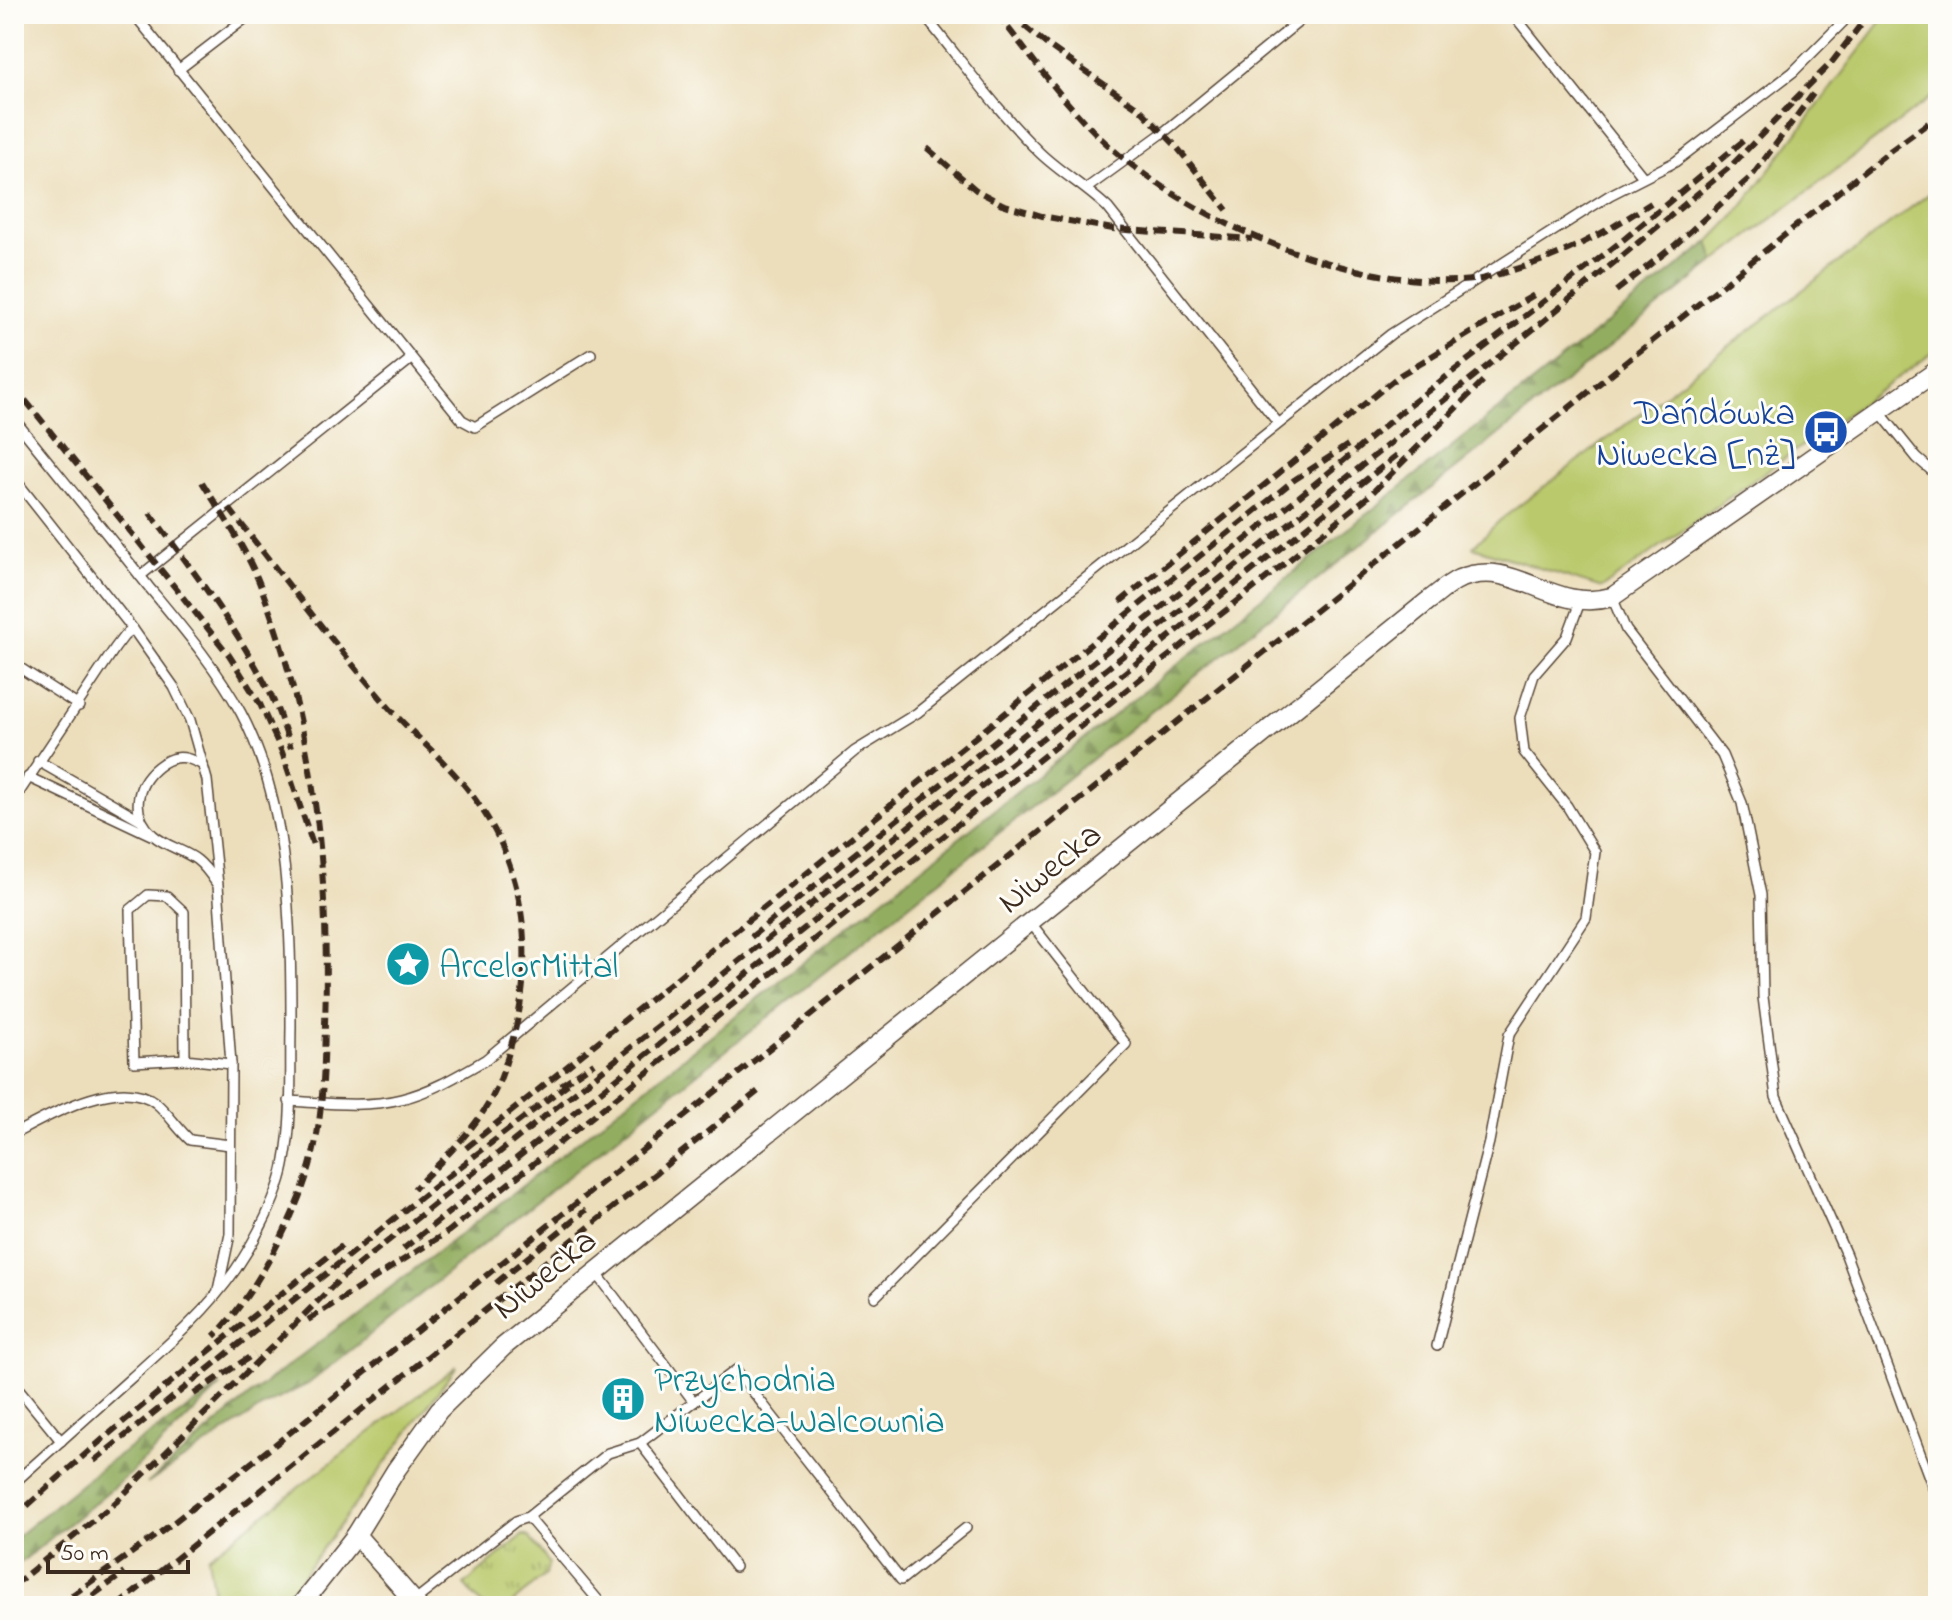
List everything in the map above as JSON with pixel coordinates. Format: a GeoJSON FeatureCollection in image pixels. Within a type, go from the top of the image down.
{"type":"FeatureCollection","features":[{"type":"Feature","properties":{"kind":"street","name":"Niwecka"},"geometry":{"type":"LineString","coordinates":[[300,1606],[356,1535],[396,1470],[439,1410],[503,1347],[1428,601],[1457,580],[1481,573],[1502,573],[1580,602],[1612,597],[1938,370]]}},
{"type":"Feature","properties":{"kind":"street"},"geometry":{"type":"LineString","coordinates":[[356,1535],[416,1604]]}},
{"type":"Feature","properties":{"kind":"lane"},"geometry":{"type":"LineString","coordinates":[[134,14],[462,420],[475,427],[591,354]]}},
{"type":"Feature","properties":{"kind":"lane"},"geometry":{"type":"LineString","coordinates":[[178,70],[251,14]]}},
{"type":"Feature","properties":{"kind":"lane"},"geometry":{"type":"LineString","coordinates":[[923,14],[1040,153],[1108,208],[1278,423]]}},
{"type":"Feature","properties":{"kind":"lane"},"geometry":{"type":"LineString","coordinates":[[1087,188],[1164,132],[1308,14]]}},
{"type":"Feature","properties":{"kind":"lane"},"geometry":{"type":"LineString","coordinates":[[1513,14],[1643,177]]}},
{"type":"Feature","properties":{"kind":"lane"},"geometry":{"type":"LineString","coordinates":[[289,1101],[362,1104],[401,1099],[448,1081],[485,1060],[855,751],[917,713],[1391,334],[1610,195],[1675,162],[1793,72],[1843,22],[1847,14]]}},
{"type":"Feature","properties":{"kind":"lane"},"geometry":{"type":"LineString","coordinates":[[140,576],[411,359]]}},
{"type":"Feature","properties":{"kind":"lane"},"geometry":{"type":"LineString","coordinates":[[1879,411],[1917,458],[1938,476]]}},
{"type":"Feature","properties":{"kind":"lane"},"geometry":{"type":"LineString","coordinates":[[14,419],[182,627],[241,714],[268,786],[284,860],[289,911],[289,1101],[285,1163],[275,1194],[237,1267],[218,1293],[175,1339],[14,1483]]}},
{"type":"Feature","properties":{"kind":"lane"},"geometry":{"type":"LineString","coordinates":[[14,478],[133,629],[174,687],[190,720],[203,765],[218,885],[231,1064],[230,1234],[218,1293]]}},
{"type":"Feature","properties":{"kind":"lane"},"geometry":{"type":"LineString","coordinates":[[1612,597],[1626,630],[1722,755],[1742,803],[1761,895],[1763,997],[1776,1097],[1846,1255],[1938,1501]]}},
{"type":"Feature","properties":{"kind":"lane"},"geometry":{"type":"LineString","coordinates":[[1437,1346],[1489,1142],[1509,1035],[1586,918],[1595,852],[1567,806],[1524,752],[1520,718],[1534,675],[1567,637],[1580,602]]}},
{"type":"Feature","properties":{"kind":"lane"},"geometry":{"type":"LineString","coordinates":[[14,800],[115,648],[133,629]]}},
{"type":"Feature","properties":{"kind":"lane"},"geometry":{"type":"LineString","coordinates":[[14,664],[79,706]]}},
{"type":"Feature","properties":{"kind":"lane"},"geometry":{"type":"LineString","coordinates":[[141,820],[137,803],[140,786],[152,770],[169,759],[185,756],[203,765]]}},
{"type":"Feature","properties":{"kind":"lane"},"geometry":{"type":"LineString","coordinates":[[38,761],[141,820],[154,836]]}},
{"type":"Feature","properties":{"kind":"lane"},"geometry":{"type":"LineString","coordinates":[[28,777],[196,859],[218,885]]}},
{"type":"Feature","properties":{"kind":"lane"},"geometry":{"type":"LineString","coordinates":[[185,1059],[184,912],[167,896],[148,895],[130,910],[134,1062],[185,1059],[231,1064]]}},
{"type":"Feature","properties":{"kind":"lane"},"geometry":{"type":"LineString","coordinates":[[875,1297],[1126,1044],[1030,922]]}},
{"type":"Feature","properties":{"kind":"lane"},"geometry":{"type":"LineString","coordinates":[[14,1134],[67,1106],[97,1097],[135,1094],[155,1102],[190,1140],[230,1145]]}},
{"type":"Feature","properties":{"kind":"lane"},"geometry":{"type":"LineString","coordinates":[[595,1271],[694,1402]]}},
{"type":"Feature","properties":{"kind":"lane"},"geometry":{"type":"LineString","coordinates":[[416,1604],[516,1521],[528,1517],[608,1453],[640,1443],[736,1370],[901,1580],[966,1528]]}},
{"type":"Feature","properties":{"kind":"lane"},"geometry":{"type":"LineString","coordinates":[[14,1383],[61,1441]]}},
{"type":"Feature","properties":{"kind":"lane"},"geometry":{"type":"LineString","coordinates":[[640,1443],[735,1567]]}},
{"type":"Feature","properties":{"kind":"lane"},"geometry":{"type":"LineString","coordinates":[[528,1517],[603,1606]]}},
{"type":"Feature","properties":{"kind":"green space"},"geometry":{"type":"Polygon","coordinates":[[[1887,14],[1938,14],[1938,92],[1715,262],[1709,242],[1737,213],[1887,14]]]}},
{"type":"Feature","properties":{"kind":"green space"},"geometry":{"type":"Polygon","coordinates":[[[1938,187],[1938,349],[1602,588],[1473,547],[1499,521],[1938,187]]]}},
{"type":"Feature","properties":{"kind":"green space"},"geometry":{"type":"Polygon","coordinates":[[[1709,242],[1715,262],[308,1384],[267,1404],[147,1484],[255,1391],[484,1216],[1709,242]]]}},
{"type":"Feature","properties":{"kind":"green space"},"geometry":{"type":"Polygon","coordinates":[[[457,1366],[280,1606],[193,1606],[213,1589],[208,1557],[457,1366]]]}},
{"type":"Feature","properties":{"kind":"green space"},"geometry":{"type":"Polygon","coordinates":[[[221,1386],[131,1473],[14,1568],[14,1539],[102,1467],[221,1386]]]}},
{"type":"Feature","properties":{"kind":"green space"},"geometry":{"type":"Polygon","coordinates":[[[523,1535],[529,1537],[549,1563],[546,1574],[509,1606],[483,1606],[464,1585],[523,1535]]]}},
{"type":"Feature","properties":{"kind":"railway"},"geometry":{"type":"LineString","coordinates":[[997,14],[1077,114],[1143,173],[1184,201],[1230,225],[1278,246],[1329,263],[1379,275],[1428,281],[1478,279],[1566,251],[1651,203]]}},
{"type":"Feature","properties":{"kind":"railway"},"geometry":{"type":"LineString","coordinates":[[1010,14],[1046,44],[1141,110],[1176,146],[1227,210]]}},
{"type":"Feature","properties":{"kind":"railway"},"geometry":{"type":"LineString","coordinates":[[1793,101],[1832,62],[1869,14]]}},
{"type":"Feature","properties":{"kind":"railway"},"geometry":{"type":"LineString","coordinates":[[1616,291],[1675,245],[1752,176],[1813,94]]}},
{"type":"Feature","properties":{"kind":"railway"},"geometry":{"type":"LineString","coordinates":[[14,1585],[116,1502],[339,1280],[1536,327],[1731,166],[1800,95]]}},
{"type":"Feature","properties":{"kind":"railway"},"geometry":{"type":"LineString","coordinates":[[57,1606],[161,1532],[277,1443],[1887,153],[1938,116]]}},
{"type":"Feature","properties":{"kind":"railway"},"geometry":{"type":"LineString","coordinates":[[751,937],[1402,411],[1623,240],[1743,141]]}},
{"type":"Feature","properties":{"kind":"railway"},"geometry":{"type":"LineString","coordinates":[[927,148],[976,190],[1002,204],[1042,216],[1113,229],[1252,239]]}},
{"type":"Feature","properties":{"kind":"railway"},"geometry":{"type":"LineString","coordinates":[[1120,602],[1400,375],[1534,295]]}},
{"type":"Feature","properties":{"kind":"railway"},"geometry":{"type":"LineString","coordinates":[[308,1320],[449,1231],[1369,496],[1487,377]]}},
{"type":"Feature","properties":{"kind":"railway"},"geometry":{"type":"LineString","coordinates":[[14,386],[229,655],[260,704],[282,752],[313,845]]}},
{"type":"Feature","properties":{"kind":"railway"},"geometry":{"type":"LineString","coordinates":[[466,1148],[1294,480],[1348,445]]}},
{"type":"Feature","properties":{"kind":"railway"},"geometry":{"type":"LineString","coordinates":[[403,1249],[1397,455]]}},
{"type":"Feature","properties":{"kind":"railway"},"geometry":{"type":"LineString","coordinates":[[202,482],[233,531],[259,582],[293,689],[305,744],[321,855],[326,968],[322,1093],[311,1162],[272,1255],[244,1301],[214,1336]]}},
{"type":"Feature","properties":{"kind":"railway"},"geometry":{"type":"LineString","coordinates":[[229,508],[397,717],[473,796],[498,837],[517,892],[524,950],[523,980],[520,1009],[503,1070],[490,1101],[473,1125],[414,1189]]}},
{"type":"Feature","properties":{"kind":"railway"},"geometry":{"type":"LineString","coordinates":[[150,513],[244,647],[271,695],[291,748]]}},
{"type":"Feature","properties":{"kind":"railway"},"geometry":{"type":"LineString","coordinates":[[561,1085],[594,1063]]}},
{"type":"Feature","properties":{"kind":"railway"},"geometry":{"type":"LineString","coordinates":[[94,1461],[421,1197],[570,1082]]}},
{"type":"Feature","properties":{"kind":"railway"},"geometry":{"type":"LineString","coordinates":[[117,1606],[762,1088]]}},
{"type":"Feature","properties":{"kind":"railway"},"geometry":{"type":"LineString","coordinates":[[496,1283],[586,1210]]}},
{"type":"Feature","properties":{"kind":"railway"},"geometry":{"type":"LineString","coordinates":[[14,1518],[135,1412],[343,1245]]}},
{"type":"Feature","properties":{"kind":"railway"},"geometry":{"type":"LineString","coordinates":[[194,1394],[254,1354]]}},
{"type":"Feature","properties":{"kind":"railway"},"geometry":{"type":"LineString","coordinates":[[78,1606],[124,1573]]}},
{"type":"Feature","properties":{"kind":"place","name":"Dańdówka Niwecka [nż]"},"geometry":{"type":"Point","coordinates":[1826,432]}},
{"type":"Feature","properties":{"kind":"place","name":"ArcelorMittal"},"geometry":{"type":"Point","coordinates":[408,964]}},
{"type":"Feature","properties":{"kind":"place","name":"Przychodnia Niwecka-Walcownia"},"geometry":{"type":"Point","coordinates":[623,1399]}}]}
